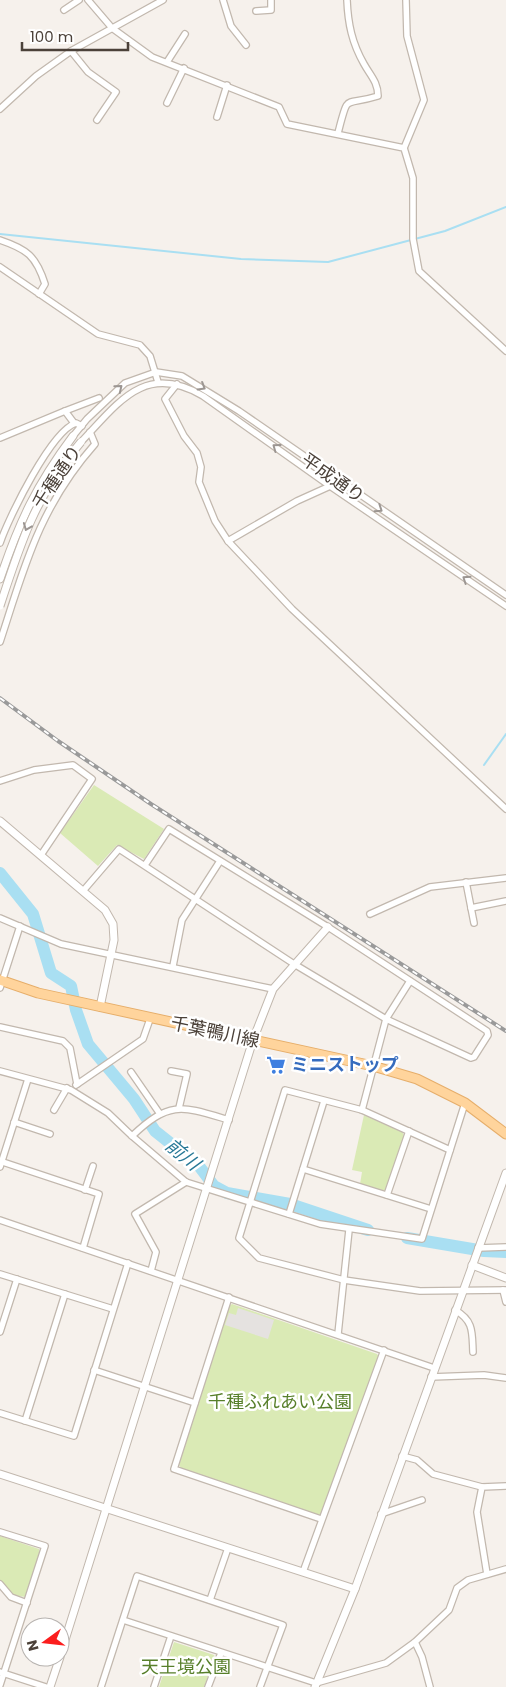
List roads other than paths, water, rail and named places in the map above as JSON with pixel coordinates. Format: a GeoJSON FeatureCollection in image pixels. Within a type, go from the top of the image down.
{"type":"FeatureCollection","features":[{"type":"Feature","properties":{"kind":"main road","name":"千葉鴨川線"},"geometry":{"type":"LineString","coordinates":[[1,983],[150,1019],[373,1066],[417,1079],[465,1103],[506,1134]]}},
{"type":"Feature","properties":{"kind":"street"},"geometry":{"type":"LineString","coordinates":[[64,10],[78,0]]}},
{"type":"Feature","properties":{"kind":"street"},"geometry":{"type":"LineString","coordinates":[[88,0],[112,28],[152,56],[279,106],[287,124],[404,148]]}},
{"type":"Feature","properties":{"kind":"street"},"geometry":{"type":"LineString","coordinates":[[0,109],[36,76],[71,52],[163,0]]}},
{"type":"Feature","properties":{"kind":"street"},"geometry":{"type":"LineString","coordinates":[[223,0],[231,26],[246,45]]}},
{"type":"Feature","properties":{"kind":"street"},"geometry":{"type":"LineString","coordinates":[[256,11],[271,10],[271,0]]}},
{"type":"Feature","properties":{"kind":"street"},"geometry":{"type":"LineString","coordinates":[[338,133],[346,105],[350,101],[378,96],[376,81],[364,64],[350,33],[347,0]]}},
{"type":"Feature","properties":{"kind":"street"},"geometry":{"type":"LineString","coordinates":[[406,0],[407,36],[424,100],[404,148],[414,178],[413,239],[419,270],[506,351]]}},
{"type":"Feature","properties":{"kind":"street"},"geometry":{"type":"LineString","coordinates":[[167,62],[185,34]]}},
{"type":"Feature","properties":{"kind":"street"},"geometry":{"type":"LineString","coordinates":[[71,52],[88,72],[116,92],[97,120]]}},
{"type":"Feature","properties":{"kind":"street"},"geometry":{"type":"LineString","coordinates":[[167,103],[184,68]]}},
{"type":"Feature","properties":{"kind":"street"},"geometry":{"type":"LineString","coordinates":[[217,117],[226,85]]}},
{"type":"Feature","properties":{"kind":"street"},"geometry":{"type":"LineString","coordinates":[[0,240],[20,246],[34,257],[45,284],[39,294]]}},
{"type":"Feature","properties":{"kind":"street"},"geometry":{"type":"LineString","coordinates":[[0,267],[98,334],[140,345],[150,356],[158,382]]}},
{"type":"Feature","properties":{"kind":"street","name":"千種通り"},"geometry":{"type":"LineString","coordinates":[[0,579],[25,511],[46,472],[73,436],[125,383],[156,372]]}},
{"type":"Feature","properties":{"kind":"street","name":"平成通り"},"geometry":{"type":"LineString","coordinates":[[156,372],[182,376],[207,390],[506,595]]}},
{"type":"Feature","properties":{"kind":"street","name":"千種通り"},"geometry":{"type":"LineString","coordinates":[[0,606],[34,512],[50,482],[90,432],[135,390],[158,382]]}},
{"type":"Feature","properties":{"kind":"street","name":"平成通り"},"geometry":{"type":"LineString","coordinates":[[158,382],[177,384],[203,396],[330,486],[506,606]]}},
{"type":"Feature","properties":{"kind":"street"},"geometry":{"type":"LineString","coordinates":[[177,384],[165,399],[184,436],[197,453],[201,467],[199,482],[215,520],[228,541],[292,609],[506,809]]}},
{"type":"Feature","properties":{"kind":"street"},"geometry":{"type":"LineString","coordinates":[[0,438],[99,398]]}},
{"type":"Feature","properties":{"kind":"street"},"geometry":{"type":"LineString","coordinates":[[65,411],[74,423],[82,426]]}},
{"type":"Feature","properties":{"kind":"street"},"geometry":{"type":"LineString","coordinates":[[0,543],[27,485],[67,427],[74,423]]}},
{"type":"Feature","properties":{"kind":"street"},"geometry":{"type":"LineString","coordinates":[[0,642],[41,523],[66,479],[95,444],[90,432]]}},
{"type":"Feature","properties":{"kind":"street"},"geometry":{"type":"LineString","coordinates":[[228,541],[297,501],[339,482]]}},
{"type":"Feature","properties":{"kind":"street"},"geometry":{"type":"LineString","coordinates":[[0,602],[12,607]]}},
{"type":"Feature","properties":{"kind":"street"},"geometry":{"type":"LineString","coordinates":[[0,781],[34,770],[73,765],[92,779],[41,855]]}},
{"type":"Feature","properties":{"kind":"street"},"geometry":{"type":"LineString","coordinates":[[0,821],[105,910],[113,924],[114,940],[112,955],[100,1007]]}},
{"type":"Feature","properties":{"kind":"street"},"geometry":{"type":"LineString","coordinates":[[83,891],[119,849],[294,964],[386,1019],[471,1058],[474,1057],[488,1035],[487,1031],[328,927],[169,829],[145,865]]}},
{"type":"Feature","properties":{"kind":"street"},"geometry":{"type":"LineString","coordinates":[[173,966],[182,920],[220,860]]}},
{"type":"Feature","properties":{"kind":"street"},"geometry":{"type":"LineString","coordinates":[[370,914],[430,887],[506,878]]}},
{"type":"Feature","properties":{"kind":"street"},"geometry":{"type":"LineString","coordinates":[[466,882],[474,923]]}},
{"type":"Feature","properties":{"kind":"street"},"geometry":{"type":"LineString","coordinates":[[471,908],[506,902]]}},
{"type":"Feature","properties":{"kind":"street"},"geometry":{"type":"LineString","coordinates":[[0,918],[61,944],[173,966],[273,989]]}},
{"type":"Feature","properties":{"kind":"street"},"geometry":{"type":"LineString","coordinates":[[1,983],[20,926]]}},
{"type":"Feature","properties":{"kind":"street"},"geometry":{"type":"LineString","coordinates":[[70,1624],[208,1189],[253,1040],[273,989],[328,927]]}},
{"type":"Feature","properties":{"kind":"street"},"geometry":{"type":"LineString","coordinates":[[362,1110],[386,1019],[410,981]]}},
{"type":"Feature","properties":{"kind":"street"},"geometry":{"type":"LineString","coordinates":[[54,1110],[69,1089],[143,1039],[150,1019]]}},
{"type":"Feature","properties":{"kind":"street"},"geometry":{"type":"LineString","coordinates":[[0,1027],[63,1041],[70,1048],[77,1084]]}},
{"type":"Feature","properties":{"kind":"street"},"geometry":{"type":"LineString","coordinates":[[0,1071],[69,1089],[108,1113],[186,1182],[320,1224],[422,1240],[465,1103]]}},
{"type":"Feature","properties":{"kind":"street"},"geometry":{"type":"LineString","coordinates":[[171,1071],[188,1074],[180,1108]]}},
{"type":"Feature","properties":{"kind":"street"},"geometry":{"type":"LineString","coordinates":[[131,1072],[160,1114]]}},
{"type":"Feature","properties":{"kind":"street"},"geometry":{"type":"LineString","coordinates":[[28,1079],[1,1163],[99,1194],[83,1248]]}},
{"type":"Feature","properties":{"kind":"street"},"geometry":{"type":"LineString","coordinates":[[450,1150],[362,1110],[285,1090],[239,1238],[259,1258],[344,1280],[420,1291],[505,1290],[506,1302]]}},
{"type":"Feature","properties":{"kind":"street"},"geometry":{"type":"LineString","coordinates":[[289,1214],[324,1101]]}},
{"type":"Feature","properties":{"kind":"street"},"geometry":{"type":"LineString","coordinates":[[132,1136],[160,1114],[180,1108],[189,1108],[229,1120]]}},
{"type":"Feature","properties":{"kind":"street"},"geometry":{"type":"LineString","coordinates":[[14,1122],[50,1134]]}},
{"type":"Feature","properties":{"kind":"street"},"geometry":{"type":"LineString","coordinates":[[387,1195],[409,1131]]}},
{"type":"Feature","properties":{"kind":"street"},"geometry":{"type":"LineString","coordinates":[[85,1190],[93,1166]]}},
{"type":"Feature","properties":{"kind":"street"},"geometry":{"type":"LineString","coordinates":[[303,1169],[432,1209]]}},
{"type":"Feature","properties":{"kind":"street"},"geometry":{"type":"LineString","coordinates":[[315,1685],[355,1589],[506,1173]]}},
{"type":"Feature","properties":{"kind":"street"},"geometry":{"type":"LineString","coordinates":[[151,1271],[156,1252],[135,1214],[186,1182]]}},
{"type":"Feature","properties":{"kind":"street"},"geometry":{"type":"LineString","coordinates":[[0,1220],[434,1368]]}},
{"type":"Feature","properties":{"kind":"street"},"geometry":{"type":"LineString","coordinates":[[338,1334],[349,1230]]}},
{"type":"Feature","properties":{"kind":"street"},"geometry":{"type":"LineString","coordinates":[[478,1248],[506,1248]]}},
{"type":"Feature","properties":{"kind":"street"},"geometry":{"type":"LineString","coordinates":[[0,1413],[74,1436],[128,1263]]}},
{"type":"Feature","properties":{"kind":"street"},"geometry":{"type":"LineString","coordinates":[[472,1265],[506,1278]]}},
{"type":"Feature","properties":{"kind":"street"},"geometry":{"type":"LineString","coordinates":[[0,1274],[113,1309]]}},
{"type":"Feature","properties":{"kind":"street"},"geometry":{"type":"LineString","coordinates":[[0,1332],[16,1279]]}},
{"type":"Feature","properties":{"kind":"street"},"geometry":{"type":"LineString","coordinates":[[25,1420],[65,1294]]}},
{"type":"Feature","properties":{"kind":"street"},"geometry":{"type":"LineString","coordinates":[[229,1297],[174,1469],[321,1519]]}},
{"type":"Feature","properties":{"kind":"street"},"geometry":{"type":"LineString","coordinates":[[455,1310],[467,1316],[472,1330],[473,1352]]}},
{"type":"Feature","properties":{"kind":"street"},"geometry":{"type":"LineString","coordinates":[[303,1572],[384,1350]]}},
{"type":"Feature","properties":{"kind":"street"},"geometry":{"type":"LineString","coordinates":[[94,1370],[195,1402]]}},
{"type":"Feature","properties":{"kind":"street"},"geometry":{"type":"LineString","coordinates":[[431,1377],[484,1375],[506,1378]]}},
{"type":"Feature","properties":{"kind":"street"},"geometry":{"type":"LineString","coordinates":[[402,1456],[417,1460],[434,1474],[482,1487],[506,1486]]}},
{"type":"Feature","properties":{"kind":"street"},"geometry":{"type":"LineString","coordinates":[[0,1474],[355,1589]]}},
{"type":"Feature","properties":{"kind":"street"},"geometry":{"type":"LineString","coordinates":[[482,1487],[477,1512],[487,1574]]}},
{"type":"Feature","properties":{"kind":"street"},"geometry":{"type":"LineString","coordinates":[[381,1514],[422,1500]]}},
{"type":"Feature","properties":{"kind":"street"},"geometry":{"type":"LineString","coordinates":[[0,1532],[45,1546],[2,1673],[0,1685]]}},
{"type":"Feature","properties":{"kind":"street"},"geometry":{"type":"LineString","coordinates":[[210,1600],[228,1548]]}},
{"type":"Feature","properties":{"kind":"street"},"geometry":{"type":"LineString","coordinates":[[123,1620],[315,1685],[386,1663],[415,1642],[449,1610],[456,1588],[468,1580],[506,1569]]}},
{"type":"Feature","properties":{"kind":"street"},"geometry":{"type":"LineString","coordinates":[[101,1687],[137,1576],[283,1625],[260,1687]]}},
{"type":"Feature","properties":{"kind":"street"},"geometry":{"type":"LineString","coordinates":[[0,1584],[11,1597],[27,1602]]}},
{"type":"Feature","properties":{"kind":"street"},"geometry":{"type":"LineString","coordinates":[[154,1687],[171,1636]]}},
{"type":"Feature","properties":{"kind":"street"},"geometry":{"type":"LineString","coordinates":[[415,1642],[422,1657],[430,1687]]}},
{"type":"Feature","properties":{"kind":"street"},"geometry":{"type":"LineString","coordinates":[[208,1687],[221,1653]]}},
{"type":"Feature","properties":{"kind":"street"},"geometry":{"type":"LineString","coordinates":[[50,1687],[56,1667]]}},
{"type":"Feature","properties":{"kind":"street"},"geometry":{"type":"LineString","coordinates":[[2,1673],[46,1687]]}},
{"type":"Feature","properties":{"kind":"waterway"},"geometry":{"type":"LineString","coordinates":[[0,234],[241,259],[328,262],[445,231],[506,207]]}},
{"type":"Feature","properties":{"kind":"waterway"},"geometry":{"type":"LineString","coordinates":[[484,765],[506,734]]}},
{"type":"Feature","properties":{"kind":"waterway","name":"前川"},"geometry":{"type":"LineString","coordinates":[[0,873],[33,914],[51,973],[71,986],[76,1010],[88,1044],[134,1099],[155,1131],[199,1166],[214,1186],[227,1193],[290,1204],[368,1230]]}},
{"type":"Feature","properties":{"kind":"waterway","name":"前川"},"geometry":{"type":"LineString","coordinates":[[407,1238],[484,1251],[506,1252]]}},
{"type":"Feature","properties":{"kind":"railway"},"geometry":{"type":"LineString","coordinates":[[0,698],[58,741],[151,804],[506,1031]]}},
{"type":"Feature","properties":{"kind":"place","name":"ミニストップ"},"geometry":{"type":"Point","coordinates":[276,1065]}},
{"type":"Feature","properties":{"kind":"park label","name":"千種ふれあい公園"},"geometry":{"type":"Point","coordinates":[280,1402]}},
{"type":"Feature","properties":{"kind":"park label","name":"天王境公園"},"geometry":{"type":"Point","coordinates":[186,1667]}}]}
